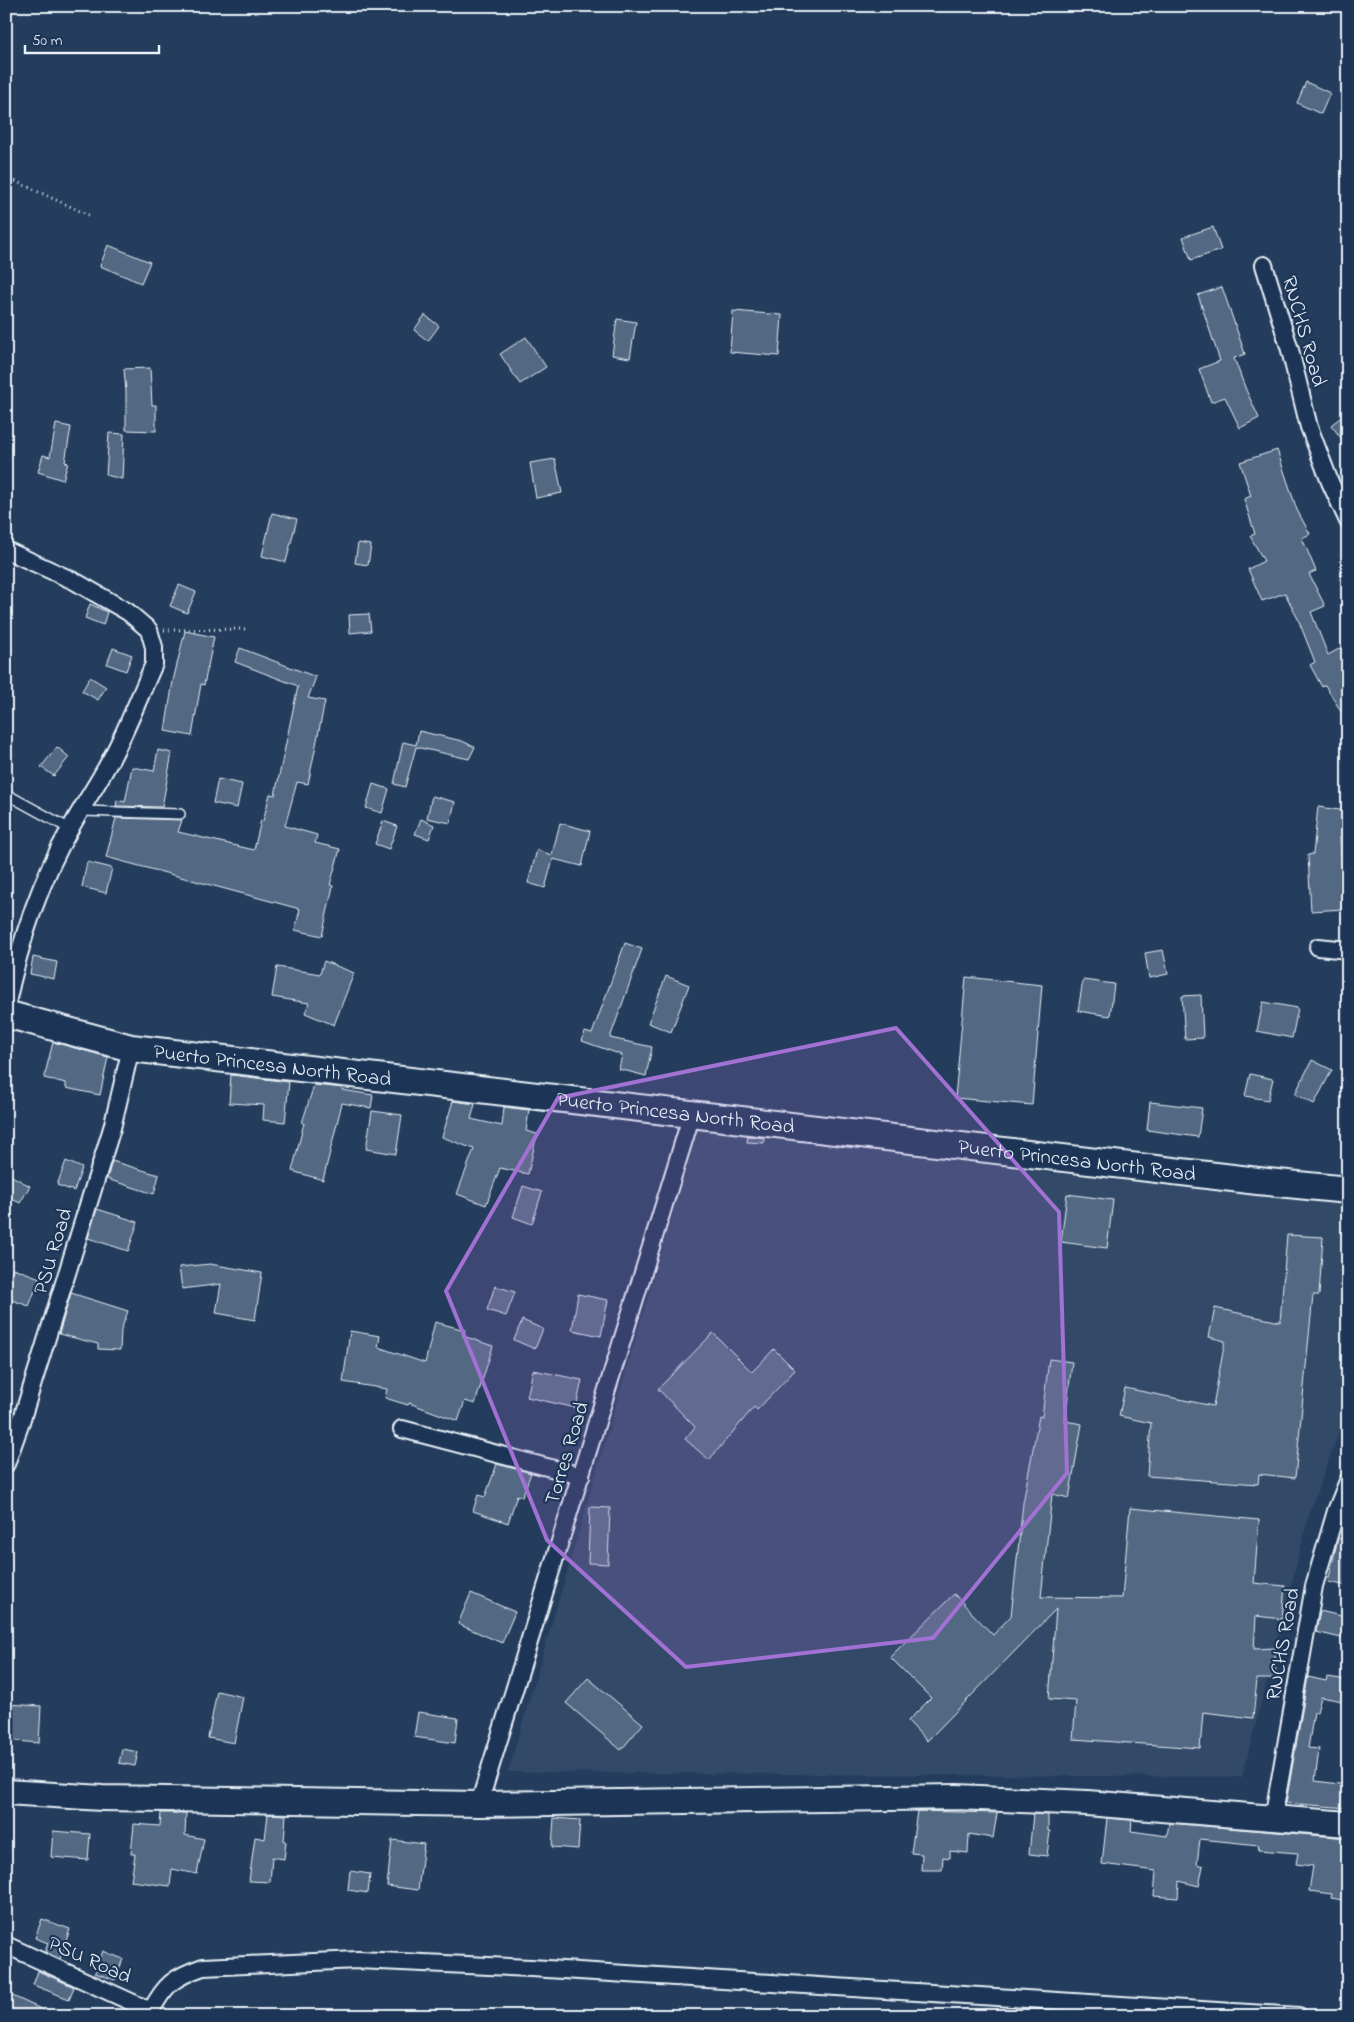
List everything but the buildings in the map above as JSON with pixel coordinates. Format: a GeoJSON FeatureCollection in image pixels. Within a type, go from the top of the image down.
{"type":"FeatureCollection","features":[{"type":"Feature","properties":{"kind":"main road","name":"Puerto Princesa North Road"},"geometry":{"type":"LineString","coordinates":[[6,1014],[131,1048],[1248,1180],[1348,1190]]}},
{"type":"Feature","properties":{"kind":"street","name":"RNCHS Road"},"geometry":{"type":"LineString","coordinates":[[1264,265],[1290,350],[1309,427],[1330,482],[1348,521]]}},
{"type":"Feature","properties":{"kind":"street"},"geometry":{"type":"LineString","coordinates":[[6,550],[76,582],[128,612],[149,630],[154,647],[154,664],[113,755],[70,829],[40,891],[20,945],[6,1007]]}},
{"type":"Feature","properties":{"kind":"street"},"geometry":{"type":"LineString","coordinates":[[1318,947],[1348,950]]}},
{"type":"Feature","properties":{"kind":"street","name":"PSU Road"},"geometry":{"type":"LineString","coordinates":[[6,1464],[23,1416],[112,1128],[131,1048]]}},
{"type":"Feature","properties":{"kind":"street","name":"Torres Road"},"geometry":{"type":"LineString","coordinates":[[479,1804],[582,1476],[692,1114]]}},
{"type":"Feature","properties":{"kind":"street"},"geometry":{"type":"LineString","coordinates":[[402,1430],[582,1476]]}},
{"type":"Feature","properties":{"kind":"street","name":"RNCHS Road"},"geometry":{"type":"LineString","coordinates":[[1272,1819],[1314,1586],[1336,1511],[1348,1481]]}},
{"type":"Feature","properties":{"kind":"street"},"geometry":{"type":"LineString","coordinates":[[6,1792],[102,1798],[479,1804],[957,1797],[1087,1804],[1348,1824]]}},
{"type":"Feature","properties":{"kind":"street","name":"PSU Road"},"geometry":{"type":"LineString","coordinates":[[6,1945],[151,2013]]}},
{"type":"Feature","properties":{"kind":"street"},"geometry":{"type":"LineString","coordinates":[[151,2013],[161,1992],[170,1983],[181,1974],[202,1967],[358,1960],[531,1968],[1299,2016]]}},
{"type":"Feature","properties":{"kind":"lane"},"geometry":{"type":"LineString","coordinates":[[6,794],[70,829]]}},
{"type":"Feature","properties":{"kind":"lane"},"geometry":{"type":"LineString","coordinates":[[82,811],[180,814]]}},
{"type":"Feature","properties":{"kind":"path"},"geometry":{"type":"LineString","coordinates":[[6,177],[91,216]]}},
{"type":"Feature","properties":{"kind":"path"},"geometry":{"type":"LineString","coordinates":[[149,630],[245,630]]}},
{"type":"Feature","properties":{"kind":"highlighted area"},"geometry":{"type":"Polygon","coordinates":[[[896,1028],[1059,1212],[1067,1473],[933,1638],[686,1667],[547,1540],[446,1291],[558,1098],[896,1028]]]}},
{"type":"Feature","properties":{"kind":"shaded area"},"geometry":{"type":"Polygon","coordinates":[[[698,1128],[1053,1173],[1348,1203],[1348,1407],[1310,1511],[1242,1777],[508,1772],[698,1128]]]}}]}
